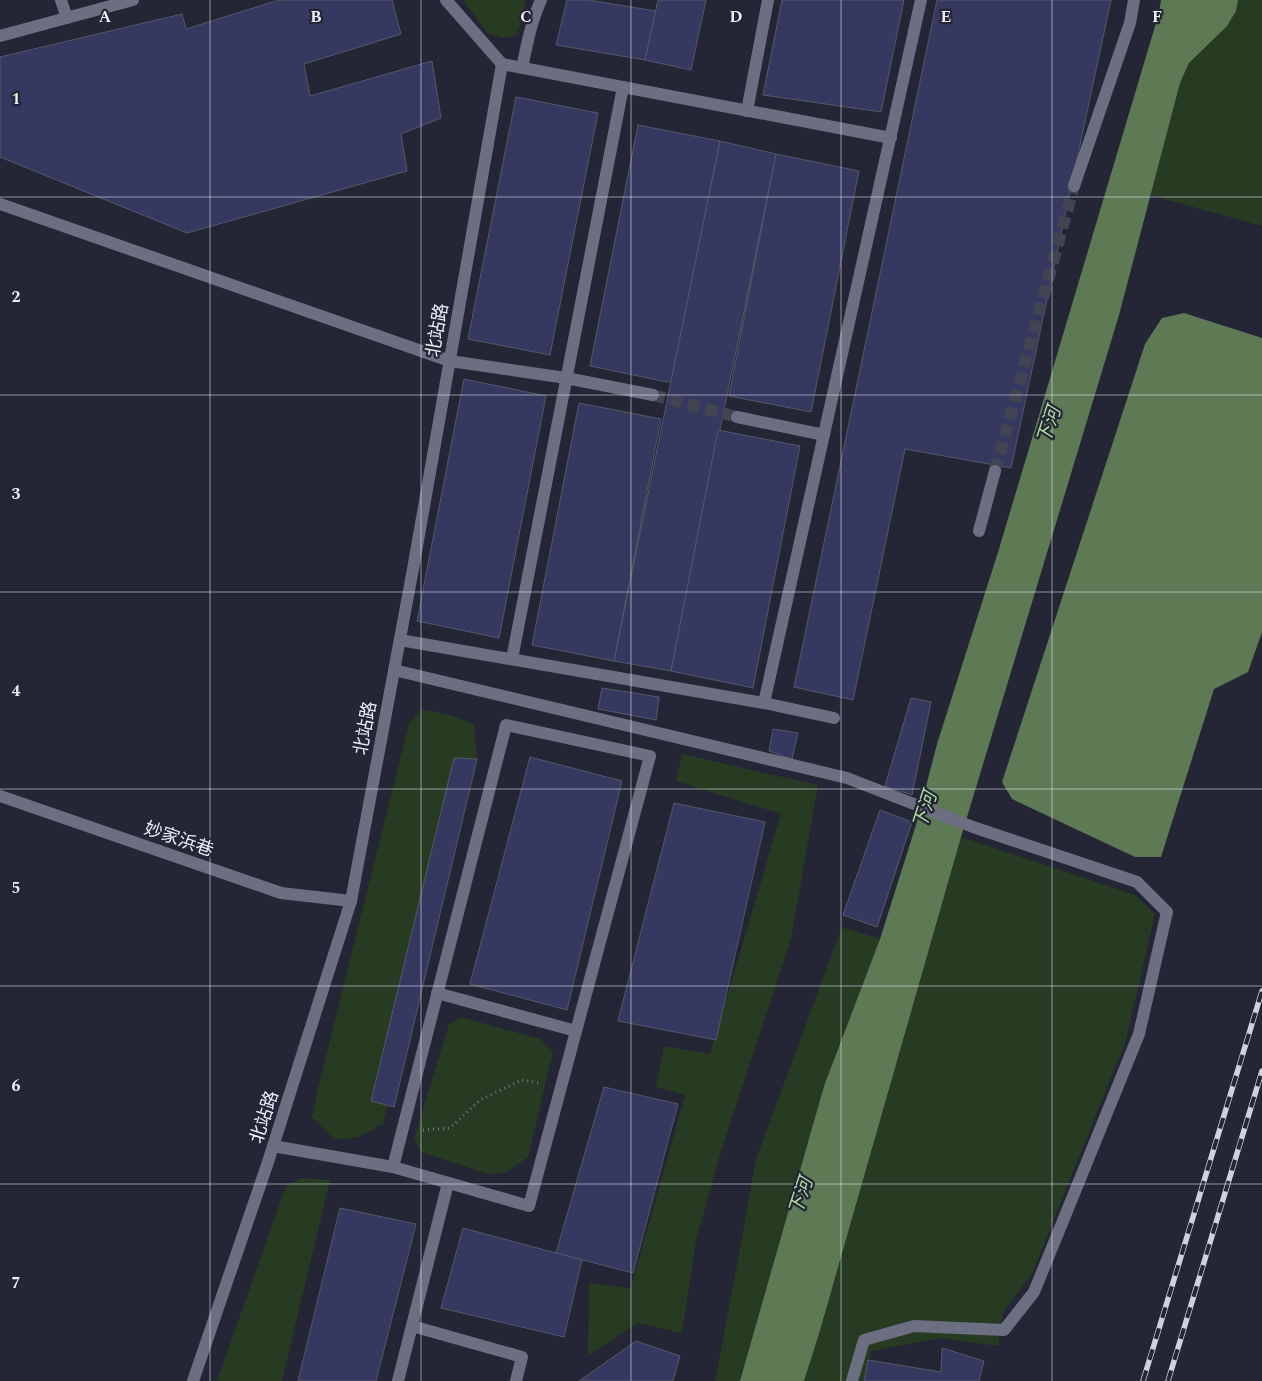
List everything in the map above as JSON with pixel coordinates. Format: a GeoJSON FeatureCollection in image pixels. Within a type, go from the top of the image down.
{"type":"FeatureCollection","features":[{"type":"Feature","properties":{"kind":"street"},"geometry":{"type":"LineString","coordinates":[[61,0],[67,18]]}},
{"type":"Feature","properties":{"kind":"street"},"geometry":{"type":"LineString","coordinates":[[0,36],[133,0]]}},
{"type":"Feature","properties":{"kind":"street"},"geometry":{"type":"LineString","coordinates":[[446,0],[502,64],[891,138]]}},
{"type":"Feature","properties":{"kind":"street"},"geometry":{"type":"LineString","coordinates":[[522,68],[529,32],[541,0]]}},
{"type":"Feature","properties":{"kind":"street"},"geometry":{"type":"LineString","coordinates":[[747,111],[768,0]]}},
{"type":"Feature","properties":{"kind":"street"},"geometry":{"type":"LineString","coordinates":[[764,704],[921,0]]}},
{"type":"Feature","properties":{"kind":"street"},"geometry":{"type":"LineString","coordinates":[[1074,186],[1130,23],[1134,0]]}},
{"type":"Feature","properties":{"kind":"street","name":"北站路"},"geometry":{"type":"LineString","coordinates":[[193,1381],[273,1146],[350,901],[400,640],[502,64]]}},
{"type":"Feature","properties":{"kind":"street"},"geometry":{"type":"LineString","coordinates":[[512,659],[623,87]]}},
{"type":"Feature","properties":{"kind":"street"},"geometry":{"type":"LineString","coordinates":[[0,204],[450,361],[566,378],[653,395]]}},
{"type":"Feature","properties":{"kind":"street"},"geometry":{"type":"LineString","coordinates":[[737,418],[824,435]]}},
{"type":"Feature","properties":{"kind":"street"},"geometry":{"type":"LineString","coordinates":[[979,531],[995,471]]}},
{"type":"Feature","properties":{"kind":"street"},"geometry":{"type":"LineString","coordinates":[[400,640],[834,718]]}},
{"type":"Feature","properties":{"kind":"street"},"geometry":{"type":"LineString","coordinates":[[394,670],[847,778],[973,827],[1137,882],[1167,912],[1139,1034],[1034,1292],[1004,1330],[914,1326],[864,1340],[852,1381]]}},
{"type":"Feature","properties":{"kind":"street"},"geometry":{"type":"LineString","coordinates":[[273,1146],[393,1167],[529,1206],[650,756],[506,725],[393,1167]]}},
{"type":"Feature","properties":{"kind":"street","name":"妙家浜巷"},"geometry":{"type":"LineString","coordinates":[[0,796],[281,893],[350,901]]}},
{"type":"Feature","properties":{"kind":"street"},"geometry":{"type":"LineString","coordinates":[[438,993],[576,1031]]}},
{"type":"Feature","properties":{"kind":"street"},"geometry":{"type":"LineString","coordinates":[[398,1381],[448,1183]]}},
{"type":"Feature","properties":{"kind":"street"},"geometry":{"type":"LineString","coordinates":[[412,1326],[522,1357],[516,1381]]}},
{"type":"Feature","properties":{"kind":"path"},"geometry":{"type":"LineString","coordinates":[[402,1132],[450,1128],[480,1100],[522,1080],[562,1086]]}},
{"type":"Feature","properties":{"kind":"shaded area"},"geometry":{"type":"Polygon","coordinates":[[[463,0],[526,0],[522,20],[516,35],[504,38],[487,33],[463,0]]]}},
{"type":"Feature","properties":{"kind":"shaded area"},"geometry":{"type":"Polygon","coordinates":[[[1238,0],[1262,0],[1262,226],[1150,195],[1180,83],[1189,63],[1236,11],[1238,0]]]}},
{"type":"Feature","properties":{"kind":"shaded area"},"geometry":{"type":"Polygon","coordinates":[[[422,709],[453,716],[474,724],[477,759],[383,1124],[359,1137],[335,1140],[312,1117],[409,723],[422,709]]]}},
{"type":"Feature","properties":{"kind":"shaded area"},"geometry":{"type":"Polygon","coordinates":[[[682,754],[818,785],[791,939],[721,1151],[696,1241],[682,1333],[638,1323],[588,1356],[589,1283],[631,1288],[685,1095],[656,1087],[664,1046],[710,1054],[781,814],[676,781],[682,754]]]}},
{"type":"Feature","properties":{"kind":"shaded area"},"geometry":{"type":"Polygon","coordinates":[[[961,837],[1135,895],[1155,914],[1126,1040],[1032,1274],[1003,1312],[998,1346],[940,1338],[872,1351],[863,1381],[804,1381],[819,1334],[961,837]]]}},
{"type":"Feature","properties":{"kind":"shaded area"},"geometry":{"type":"Polygon","coordinates":[[[842,927],[880,939],[824,1086],[740,1381],[715,1381],[756,1159],[842,927]]]}},
{"type":"Feature","properties":{"kind":"shaded area"},"geometry":{"type":"Polygon","coordinates":[[[461,1017],[540,1039],[553,1052],[528,1157],[505,1173],[488,1174],[421,1152],[414,1139],[449,1024],[461,1017]]]}},
{"type":"Feature","properties":{"kind":"shaded area"},"geometry":{"type":"Polygon","coordinates":[[[301,1178],[330,1180],[282,1381],[217,1381],[286,1186],[301,1178]]]}},
{"type":"Feature","properties":{"kind":"water","name":"下河"},"geometry":{"type":"Polygon","coordinates":[[[1161,0],[1238,0],[1236,11],[1227,26],[1189,63],[1180,83],[1119,315],[961,837],[804,1381],[740,1381],[824,1086],[880,939],[916,825],[937,744],[999,549],[1159,13],[1161,0]]]}},
{"type":"Feature","properties":{"kind":"water"},"geometry":{"type":"Polygon","coordinates":[[[1184,313],[1262,338],[1262,632],[1248,672],[1214,689],[1161,857],[1135,857],[1012,799],[1002,782],[1145,344],[1162,318],[1184,313]]]}},
{"type":"Feature","properties":{"kind":"building"},"geometry":{"type":"Polygon","coordinates":[[[279,0],[392,0],[401,34],[304,64],[310,96],[432,61],[441,118],[401,134],[407,171],[187,233],[0,157],[0,57],[182,14],[186,29],[279,0]]]}},
{"type":"Feature","properties":{"kind":"building"},"geometry":{"type":"Polygon","coordinates":[[[567,0],[588,0],[656,11],[645,60],[556,45],[567,0]]]}},
{"type":"Feature","properties":{"kind":"building"},"geometry":{"type":"Polygon","coordinates":[[[658,0],[706,0],[691,70],[645,60],[658,0]]]}},
{"type":"Feature","properties":{"kind":"building"},"geometry":{"type":"Polygon","coordinates":[[[782,0],[904,0],[881,112],[763,95],[782,0]]]}},
{"type":"Feature","properties":{"kind":"building"},"geometry":{"type":"Polygon","coordinates":[[[937,0],[1111,0],[1011,468],[905,449],[853,700],[794,687],[937,0]]]}},
{"type":"Feature","properties":{"kind":"building"},"geometry":{"type":"Polygon","coordinates":[[[516,97],[598,113],[550,355],[468,339],[516,97]]]}},
{"type":"Feature","properties":{"kind":"building"},"geometry":{"type":"Polygon","coordinates":[[[638,125],[720,141],[672,383],[590,366],[638,125]]]}},
{"type":"Feature","properties":{"kind":"building"},"geometry":{"type":"Polygon","coordinates":[[[720,141],[776,154],[671,671],[614,661],[720,141]]]}},
{"type":"Feature","properties":{"kind":"building"},"geometry":{"type":"Polygon","coordinates":[[[776,154],[859,171],[811,412],[729,396],[776,154]]]}},
{"type":"Feature","properties":{"kind":"building"},"geometry":{"type":"Polygon","coordinates":[[[464,379],[546,396],[499,638],[417,621],[464,379]]]}},
{"type":"Feature","properties":{"kind":"building"},"geometry":{"type":"Polygon","coordinates":[[[579,403],[661,419],[614,661],[532,645],[579,403]]]}},
{"type":"Feature","properties":{"kind":"building"},"geometry":{"type":"Polygon","coordinates":[[[718,430],[800,446],[753,688],[671,671],[718,430]]]}},
{"type":"Feature","properties":{"kind":"building"},"geometry":{"type":"Polygon","coordinates":[[[602,688],[659,697],[656,720],[598,709],[602,688]]]}},
{"type":"Feature","properties":{"kind":"building"},"geometry":{"type":"Polygon","coordinates":[[[911,698],[931,702],[912,795],[885,786],[911,698]]]}},
{"type":"Feature","properties":{"kind":"building"},"geometry":{"type":"Polygon","coordinates":[[[773,729],[798,733],[792,759],[769,751],[773,729]]]}},
{"type":"Feature","properties":{"kind":"building"},"geometry":{"type":"Polygon","coordinates":[[[530,757],[622,781],[567,1010],[470,984],[530,757]]]}},
{"type":"Feature","properties":{"kind":"building"},"geometry":{"type":"Polygon","coordinates":[[[454,758],[477,759],[394,1107],[371,1101],[454,758]]]}},
{"type":"Feature","properties":{"kind":"building"},"geometry":{"type":"Polygon","coordinates":[[[674,803],[765,822],[716,1040],[618,1021],[674,803]]]}},
{"type":"Feature","properties":{"kind":"building"},"geometry":{"type":"Polygon","coordinates":[[[880,810],[912,822],[877,927],[843,915],[880,810]]]}},
{"type":"Feature","properties":{"kind":"building"},"geometry":{"type":"Polygon","coordinates":[[[604,1087],[678,1104],[633,1273],[556,1253],[604,1087]]]}},
{"type":"Feature","properties":{"kind":"building"},"geometry":{"type":"Polygon","coordinates":[[[340,1208],[416,1224],[376,1381],[298,1381],[340,1208]]]}},
{"type":"Feature","properties":{"kind":"building"},"geometry":{"type":"Polygon","coordinates":[[[463,1228],[582,1260],[564,1337],[441,1308],[463,1228]]]}},
{"type":"Feature","properties":{"kind":"building"},"geometry":{"type":"Polygon","coordinates":[[[636,1341],[680,1356],[673,1381],[579,1381],[636,1341]]]}},
{"type":"Feature","properties":{"kind":"building"},"geometry":{"type":"Polygon","coordinates":[[[942,1348],[984,1361],[979,1381],[864,1381],[868,1360],[941,1372],[942,1348]]]}},
{"type":"Feature","properties":{"kind":"tunnel"},"geometry":{"type":"LineString","coordinates":[[995,471],[1074,186]]}},
{"type":"Feature","properties":{"kind":"tunnel"},"geometry":{"type":"LineString","coordinates":[[653,395],[737,417]]}},
{"type":"Feature","properties":{"kind":"railway"},"geometry":{"type":"LineString","coordinates":[[1143,1381],[1262,991]]}},
{"type":"Feature","properties":{"kind":"railway"},"geometry":{"type":"LineString","coordinates":[[1168,1381],[1262,1071]]}}]}
